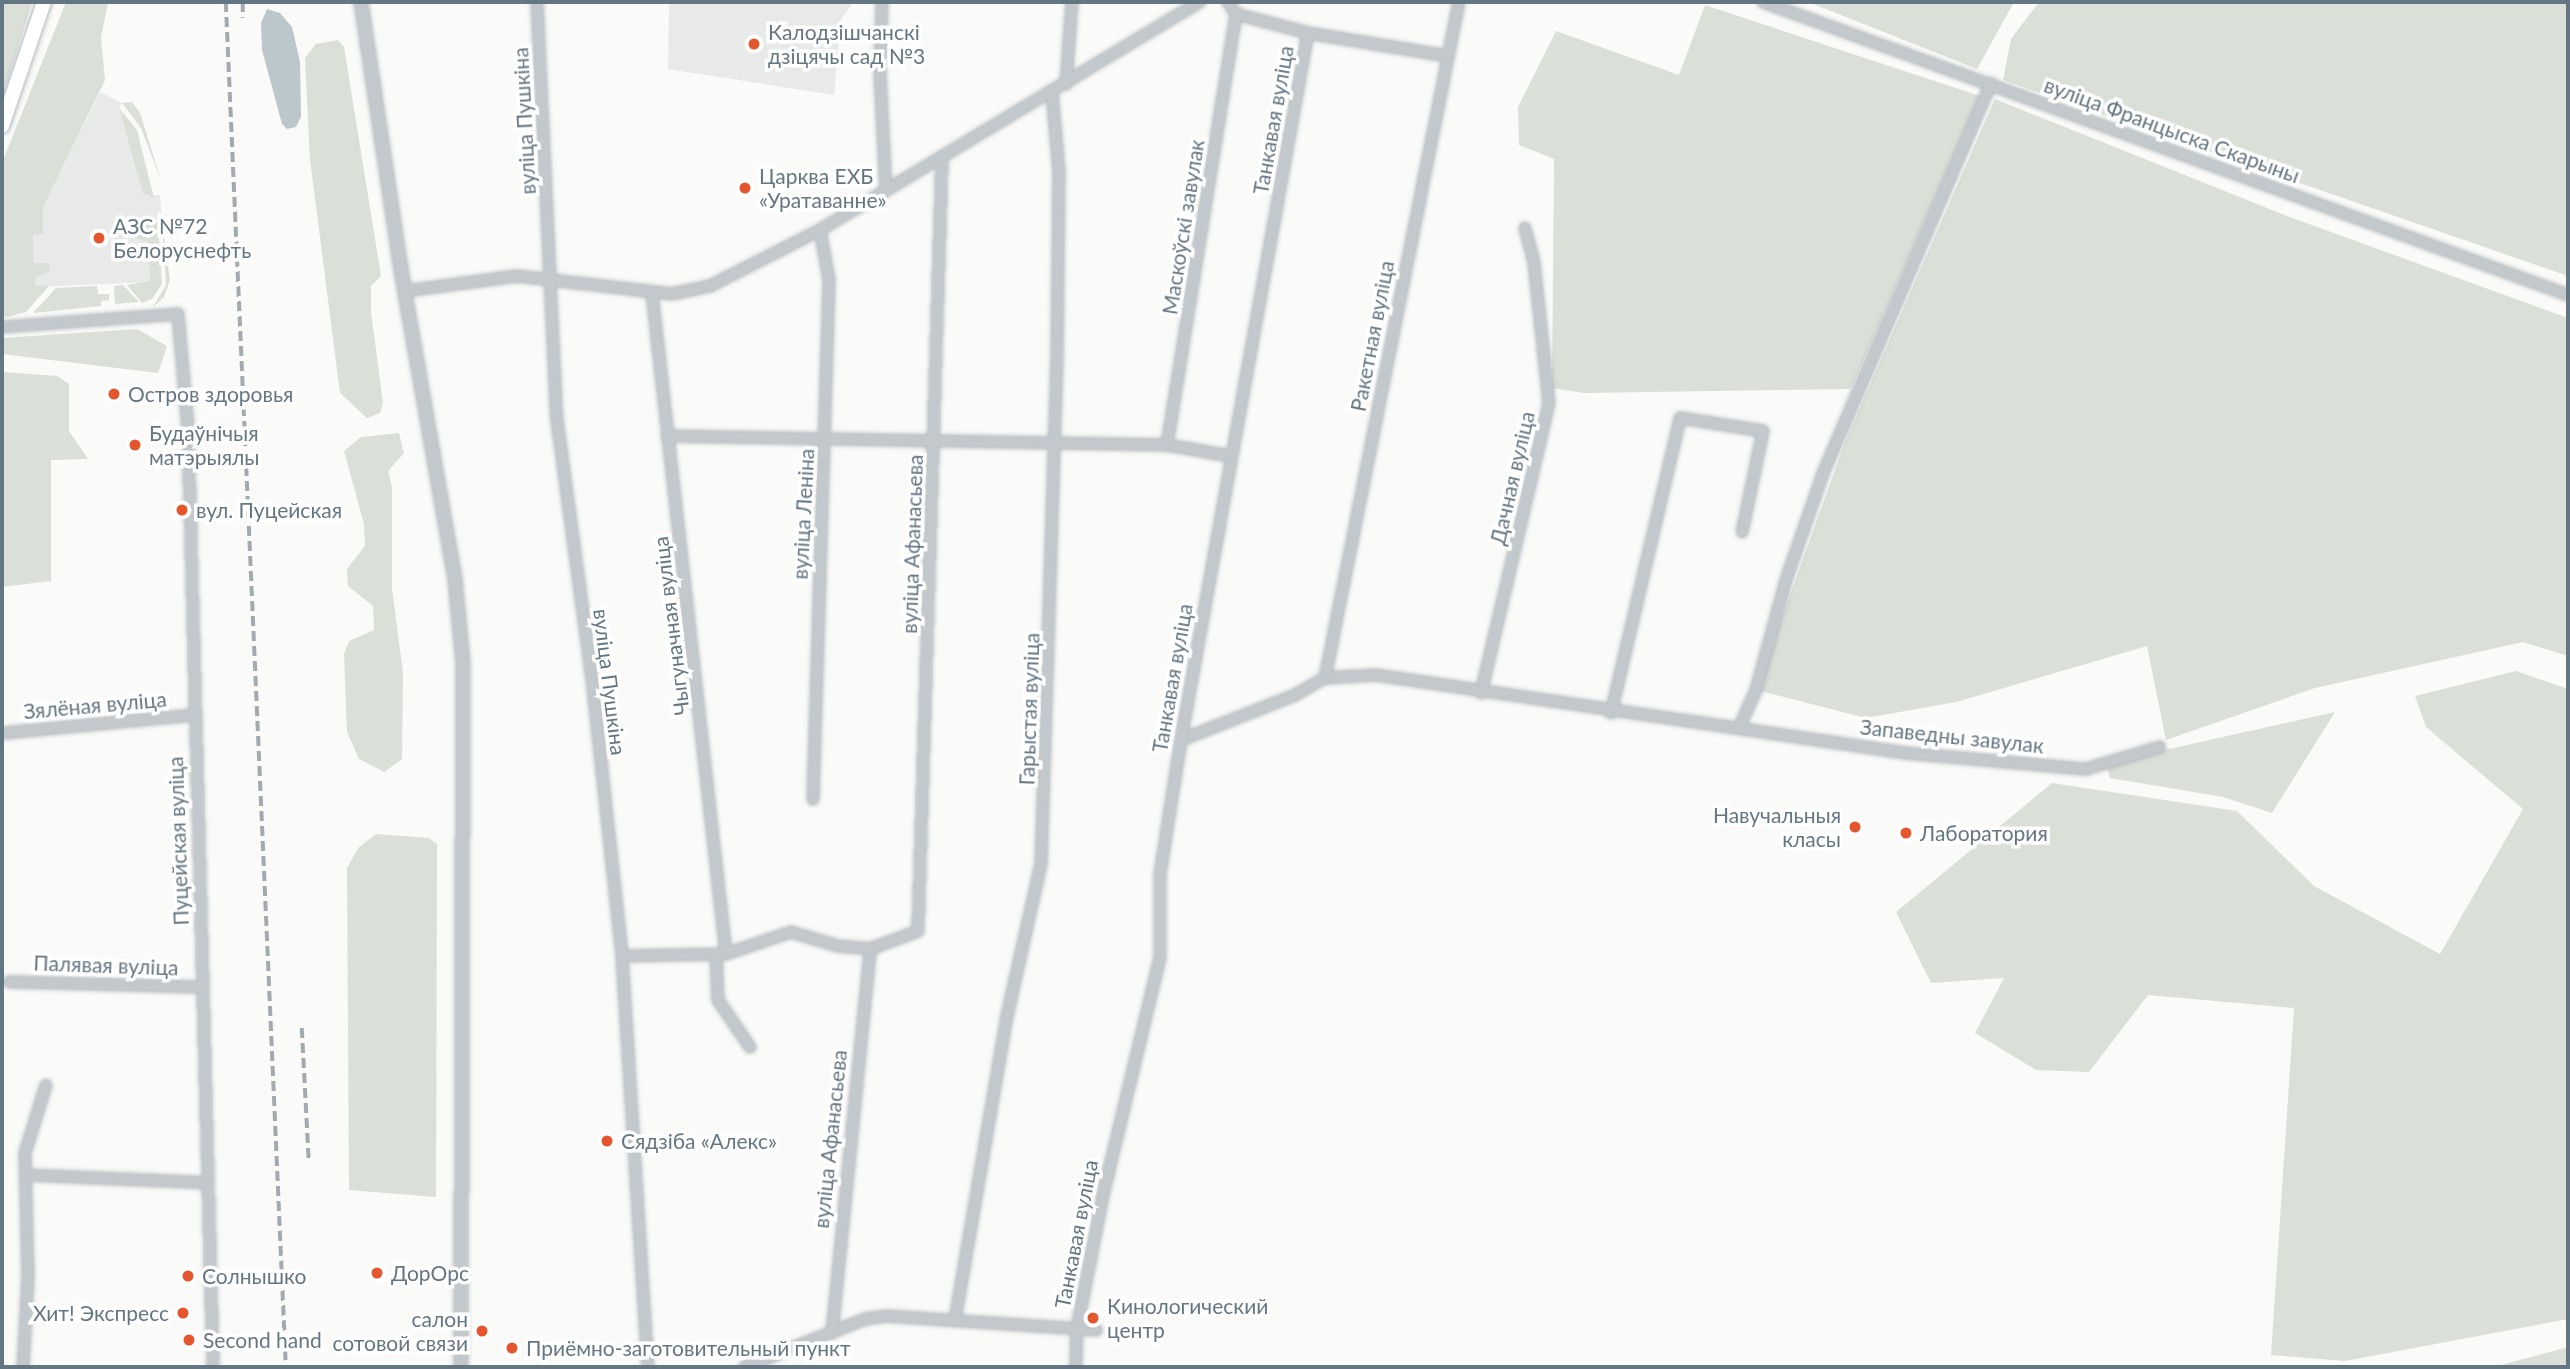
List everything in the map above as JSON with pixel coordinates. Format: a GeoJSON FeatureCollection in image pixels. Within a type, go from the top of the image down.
{"type":"FeatureCollection","features":[{"type":"Feature","properties":{"kind":"main road"},"geometry":{"type":"LineString","coordinates":[[2,126],[44,2]]}},
{"type":"Feature","properties":{"kind":"street"},"geometry":{"type":"LineString","coordinates":[[361,2],[405,291],[455,579],[463,663],[461,1367]]}},
{"type":"Feature","properties":{"kind":"street","name":"вуліца Пушкіна"},"geometry":{"type":"LineString","coordinates":[[537,2],[559,432],[593,688],[622,956],[648,1367]]}},
{"type":"Feature","properties":{"kind":"street"},"geometry":{"type":"LineString","coordinates":[[882,2],[880,74],[887,191]]}},
{"type":"Feature","properties":{"kind":"street"},"geometry":{"type":"LineString","coordinates":[[1066,85],[1072,2]]}},
{"type":"Feature","properties":{"kind":"street"},"geometry":{"type":"LineString","coordinates":[[405,291],[481,278],[550,278],[652,293],[710,286],[820,230],[1066,85],[1200,2]]}},
{"type":"Feature","properties":{"kind":"street"},"geometry":{"type":"LineString","coordinates":[[1228,2],[1236,14],[1308,33],[1447,56]]}},
{"type":"Feature","properties":{"kind":"street","name":"Ракетная вуліца"},"geometry":{"type":"LineString","coordinates":[[1325,678],[1459,2]]}},
{"type":"Feature","properties":{"kind":"street","name":"вуліца Францыска Скарыны"},"geometry":{"type":"LineString","coordinates":[[1762,2],[1991,83],[2568,295]]}},
{"type":"Feature","properties":{"kind":"street","name":"Маскоўскі завулак"},"geometry":{"type":"LineString","coordinates":[[1167,445],[1236,14]]}},
{"type":"Feature","properties":{"kind":"street","name":"Танкавая вуліца"},"geometry":{"type":"LineString","coordinates":[[1076,1367],[1077,1328],[1129,1073],[1160,958],[1160,874],[1181,740],[1308,33]]}},
{"type":"Feature","properties":{"kind":"street"},"geometry":{"type":"LineString","coordinates":[[1181,740],[1295,695],[1325,678],[1376,676],[1611,713],[1739,728],[1756,690],[1786,580],[1825,471],[1991,83]]}},
{"type":"Feature","properties":{"kind":"street","name":"Гарыстая вуліца"},"geometry":{"type":"LineString","coordinates":[[955,1320],[1007,1016],[1041,864],[1051,619],[1052,442],[1059,172],[1052,92]]}},
{"type":"Feature","properties":{"kind":"street","name":"вуліца Афанасьева"},"geometry":{"type":"LineString","coordinates":[[832,1333],[870,949],[918,931],[942,158]]}},
{"type":"Feature","properties":{"kind":"street","name":"Дачная вуліца"},"geometry":{"type":"LineString","coordinates":[[1481,693],[1549,403],[1534,262],[1525,228]]}},
{"type":"Feature","properties":{"kind":"street","name":"вуліца Леніна"},"geometry":{"type":"LineString","coordinates":[[813,799],[829,280],[820,230]]}},
{"type":"Feature","properties":{"kind":"street","name":"Чыгуначная вуліца"},"geometry":{"type":"LineString","coordinates":[[652,293],[721,954],[718,1000],[750,1047]]}},
{"type":"Feature","properties":{"kind":"street","name":"Пуцейская вуліца"},"geometry":{"type":"LineString","coordinates":[[3,326],[178,313],[188,417],[213,1367]]}},
{"type":"Feature","properties":{"kind":"street"},"geometry":{"type":"LineString","coordinates":[[1611,713],[1680,418],[1763,431],[1742,532]]}},
{"type":"Feature","properties":{"kind":"street"},"geometry":{"type":"LineString","coordinates":[[667,436],[825,441],[935,440],[1167,445],[1230,456]]}},
{"type":"Feature","properties":{"kind":"street","name":"Зялёная вуліца"},"geometry":{"type":"LineString","coordinates":[[2,733],[194,715]]}},
{"type":"Feature","properties":{"kind":"street","name":"Запаведны завулак"},"geometry":{"type":"LineString","coordinates":[[1739,728],[1905,753],[2086,769],[2160,747]]}},
{"type":"Feature","properties":{"kind":"street"},"geometry":{"type":"LineString","coordinates":[[622,956],[721,954],[791,932],[838,946],[870,949]]}},
{"type":"Feature","properties":{"kind":"street","name":"Палявая вуліца"},"geometry":{"type":"LineString","coordinates":[[9,982],[202,987]]}},
{"type":"Feature","properties":{"kind":"street"},"geometry":{"type":"LineString","coordinates":[[23,1367],[28,1278],[27,1138],[46,1085]]}},
{"type":"Feature","properties":{"kind":"street"},"geometry":{"type":"LineString","coordinates":[[26,1175],[207,1183]]}},
{"type":"Feature","properties":{"kind":"street"},"geometry":{"type":"LineString","coordinates":[[745,1367],[865,1319],[886,1316],[1097,1330]]}},
{"type":"Feature","properties":{"kind":"shaded area"},"geometry":{"type":"Polygon","coordinates":[[[2,2],[32,2],[2,100],[2,2]]]}},
{"type":"Feature","properties":{"kind":"shaded area"},"geometry":{"type":"Polygon","coordinates":[[[66,2],[108,2],[101,38],[105,80],[43,208],[43,234],[33,235],[34,263],[49,263],[50,271],[35,277],[35,286],[49,286],[26,312],[7,317],[2,315],[2,163],[66,2]]]}},
{"type":"Feature","properties":{"kind":"shaded area","name":"Калодзішчанскі дзіцячы сад №3"},"geometry":{"type":"Polygon","coordinates":[[[669,2],[854,2],[841,19],[834,95],[668,69],[669,2]]]}},
{"type":"Feature","properties":{"kind":"shaded area"},"geometry":{"type":"Polygon","coordinates":[[[1808,2],[2014,2],[1977,69],[1808,2]]]}},
{"type":"Feature","properties":{"kind":"shaded area"},"geometry":{"type":"Polygon","coordinates":[[[2039,2],[2568,2],[2568,276],[2003,80],[2011,39],[2039,2]]]}},
{"type":"Feature","properties":{"kind":"shaded area"},"geometry":{"type":"Polygon","coordinates":[[[1705,5],[1980,96],[1851,389],[1584,393],[1552,388],[1554,159],[1519,145],[1518,107],[1556,31],[1679,75],[1705,5]]]}},
{"type":"Feature","properties":{"kind":"shaded area"},"geometry":{"type":"Polygon","coordinates":[[[267,9],[280,13],[292,27],[300,62],[301,117],[296,127],[287,129],[282,124],[262,50],[261,23],[267,9]]]}},
{"type":"Feature","properties":{"kind":"shaded area"},"geometry":{"type":"Polygon","coordinates":[[[338,40],[344,47],[381,276],[371,286],[371,312],[383,403],[380,413],[367,418],[340,393],[310,160],[305,58],[316,44],[338,40]]]}},
{"type":"Feature","properties":{"kind":"shaded area"},"geometry":{"type":"Polygon","coordinates":[[[100,92],[122,103],[119,108],[147,196],[160,195],[162,221],[148,221],[150,282],[35,287],[33,235],[43,234],[43,208],[100,92]]]}},
{"type":"Feature","properties":{"kind":"shaded area"},"geometry":{"type":"Polygon","coordinates":[[[1995,99],[2287,216],[2568,318],[2568,656],[2523,642],[2315,688],[2166,740],[2147,646],[1956,702],[1866,718],[1756,690],[1845,442],[1995,99]]]}},
{"type":"Feature","properties":{"kind":"shaded area"},"geometry":{"type":"Polygon","coordinates":[[[132,102],[140,113],[161,180],[141,128],[122,103],[132,102]]]}},
{"type":"Feature","properties":{"kind":"shaded area"},"geometry":{"type":"Polygon","coordinates":[[[119,108],[137,130],[154,198],[143,193],[119,108]]]}},
{"type":"Feature","properties":{"kind":"shaded area"},"geometry":{"type":"Polygon","coordinates":[[[148,220],[158,220],[162,284],[152,299],[142,303],[127,285],[150,281],[148,242],[135,238],[148,220]]]}},
{"type":"Feature","properties":{"kind":"shaded area"},"geometry":{"type":"Polygon","coordinates":[[[162,221],[170,280],[164,297],[153,307],[166,285],[162,221]]]}},
{"type":"Feature","properties":{"kind":"shaded area"},"geometry":{"type":"Polygon","coordinates":[[[123,285],[139,302],[115,304],[114,286],[123,285]]]}},
{"type":"Feature","properties":{"kind":"shaded area"},"geometry":{"type":"Polygon","coordinates":[[[97,286],[98,294],[109,294],[109,300],[101,301],[101,306],[33,313],[56,288],[97,286]]]}},
{"type":"Feature","properties":{"kind":"shaded area"},"geometry":{"type":"Polygon","coordinates":[[[137,329],[167,346],[158,373],[2,354],[2,338],[137,329]]]}},
{"type":"Feature","properties":{"kind":"shaded area"},"geometry":{"type":"Polygon","coordinates":[[[2,372],[57,376],[69,384],[69,431],[88,459],[51,460],[51,581],[2,587],[2,372]]]}},
{"type":"Feature","properties":{"kind":"shaded area"},"geometry":{"type":"Polygon","coordinates":[[[399,433],[404,453],[388,471],[392,487],[392,589],[403,672],[402,759],[384,772],[359,759],[347,732],[344,654],[349,641],[374,630],[373,606],[348,586],[347,569],[365,546],[364,524],[344,451],[361,437],[399,433]]]}},
{"type":"Feature","properties":{"kind":"shaded area"},"geometry":{"type":"Polygon","coordinates":[[[2516,671],[2568,689],[2568,1319],[2345,1361],[2271,1355],[2294,1008],[2148,995],[2089,1072],[2036,1070],[1975,1033],[2004,978],[1931,983],[1896,912],[2052,783],[2237,811],[2314,886],[2440,954],[2523,809],[2426,727],[2415,696],[2516,671]]]}},
{"type":"Feature","properties":{"kind":"shaded area"},"geometry":{"type":"Polygon","coordinates":[[[2335,712],[2272,813],[2223,797],[2110,778],[2106,763],[2335,712]]]}},
{"type":"Feature","properties":{"kind":"shaded area"},"geometry":{"type":"Polygon","coordinates":[[[376,834],[429,838],[437,844],[436,1197],[349,1190],[347,868],[358,848],[376,834]]]}},
{"type":"Feature","properties":{"kind":"shaded area"},"geometry":{"type":"Polygon","coordinates":[[[2568,1347],[2568,1367],[2494,1367],[2568,1347]]]}},
{"type":"Feature","properties":{"kind":"railway"},"geometry":{"type":"LineString","coordinates":[[226,2],[286,1367]]}},
{"type":"Feature","properties":{"kind":"railway"},"geometry":{"type":"LineString","coordinates":[[243,2],[243,18]]}},
{"type":"Feature","properties":{"kind":"railway"},"geometry":{"type":"LineString","coordinates":[[302,1028],[309,1160]]}},
{"type":"Feature","properties":{"kind":"place","name":"Калодзішчанскі дзіцячы сад №3"},"geometry":{"type":"Point","coordinates":[754,44]}},
{"type":"Feature","properties":{"kind":"place","name":"Царква ЕХБ «Уратаванне»"},"geometry":{"type":"Point","coordinates":[745,188]}},
{"type":"Feature","properties":{"kind":"place","name":"АЗС №72 Белоруснефть"},"geometry":{"type":"Point","coordinates":[99,238]}},
{"type":"Feature","properties":{"kind":"place","name":"Остров здоровья"},"geometry":{"type":"Point","coordinates":[114,394]}},
{"type":"Feature","properties":{"kind":"place","name":"Будаўнічыя матэрыялы"},"geometry":{"type":"Point","coordinates":[135,445]}},
{"type":"Feature","properties":{"kind":"place","name":"вул. Пуцейская"},"geometry":{"type":"Point","coordinates":[182,510]}},
{"type":"Feature","properties":{"kind":"place","name":"Навучальныя класы"},"geometry":{"type":"Point","coordinates":[1855,827]}},
{"type":"Feature","properties":{"kind":"place","name":"Лаборатория"},"geometry":{"type":"Point","coordinates":[1906,833]}},
{"type":"Feature","properties":{"kind":"place","name":"Сядзіба «Алекс»"},"geometry":{"type":"Point","coordinates":[607,1141]}},
{"type":"Feature","properties":{"kind":"place","name":"ДорОрс"},"geometry":{"type":"Point","coordinates":[377,1273]}},
{"type":"Feature","properties":{"kind":"place","name":"Солнышко"},"geometry":{"type":"Point","coordinates":[188,1276]}},
{"type":"Feature","properties":{"kind":"place","name":"Хит! Экспресс"},"geometry":{"type":"Point","coordinates":[183,1313]}},
{"type":"Feature","properties":{"kind":"place","name":"Кинологический центр"},"geometry":{"type":"Point","coordinates":[1093,1318]}},
{"type":"Feature","properties":{"kind":"place","name":"салон сотовой связи"},"geometry":{"type":"Point","coordinates":[482,1331]}},
{"type":"Feature","properties":{"kind":"place","name":"Second hand"},"geometry":{"type":"Point","coordinates":[189,1340]}},
{"type":"Feature","properties":{"kind":"place","name":"Приёмно-заготовительный пункт"},"geometry":{"type":"Point","coordinates":[512,1348]}}]}
